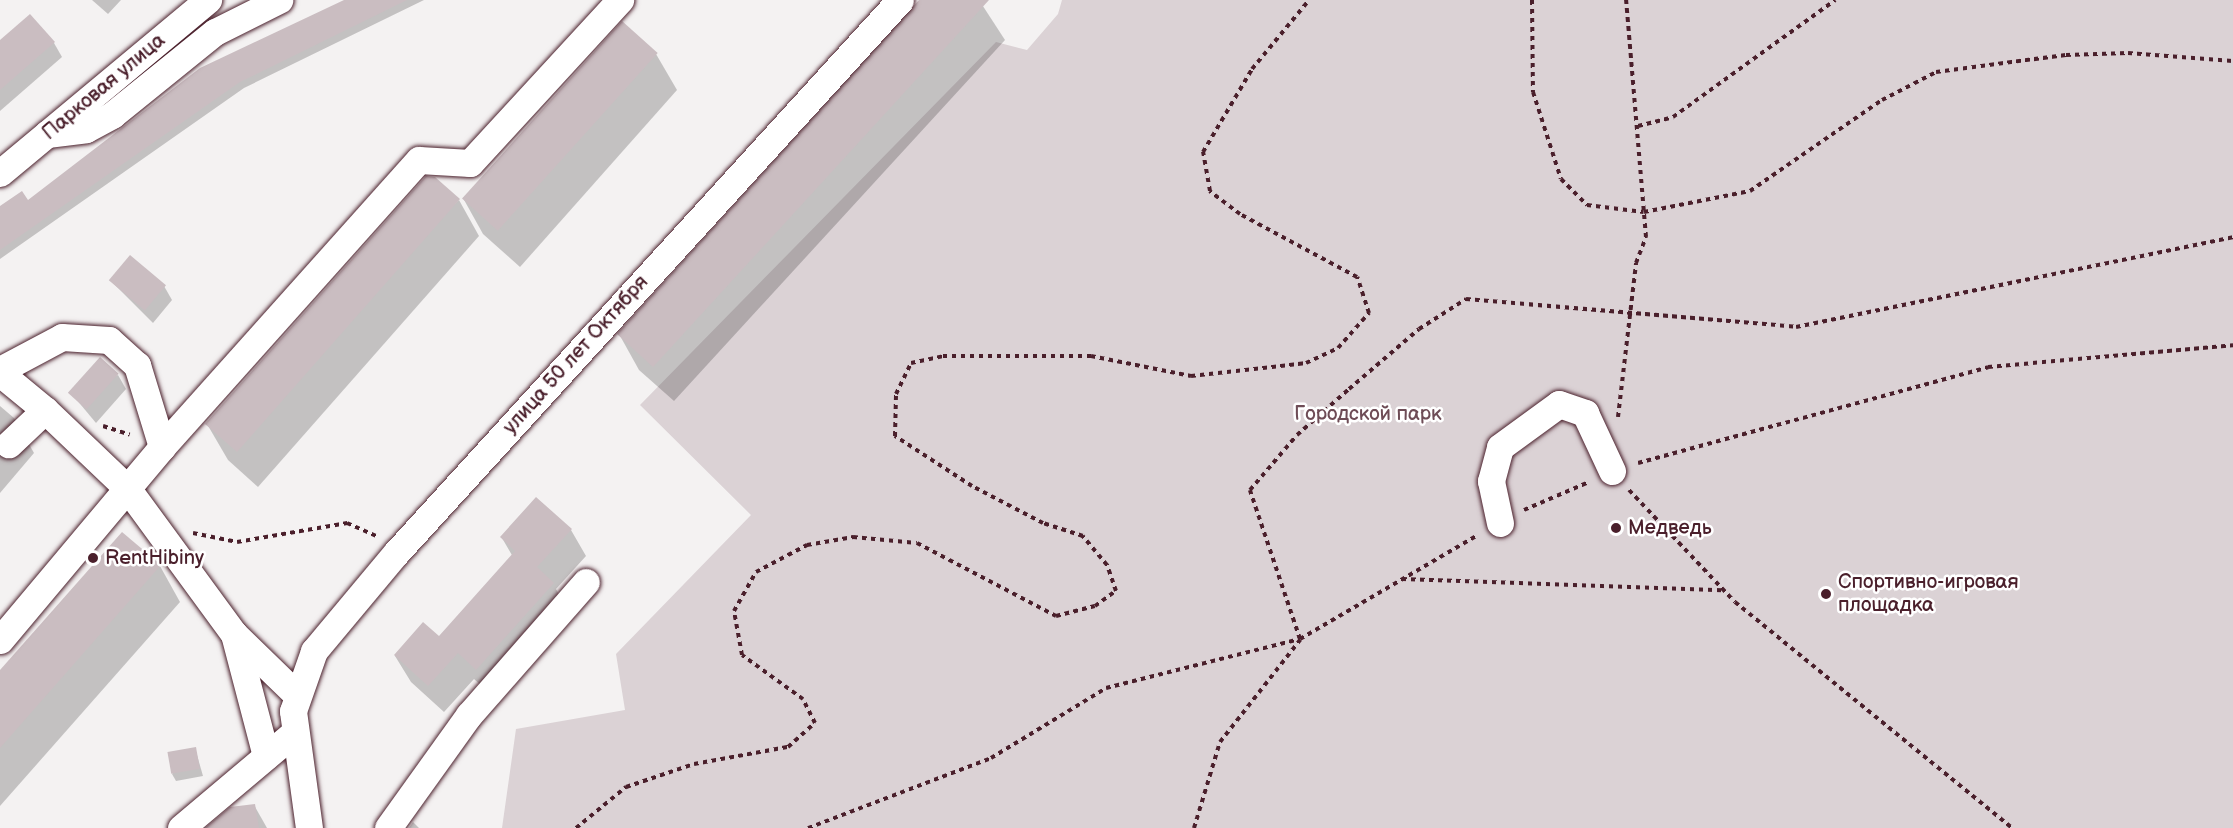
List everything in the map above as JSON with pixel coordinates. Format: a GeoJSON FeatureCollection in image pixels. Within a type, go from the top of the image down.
{"type":"FeatureCollection","features":[{"type":"Feature","properties":{"kind":"street","name":"Парковая улица"},"geometry":{"type":"LineString","coordinates":[[0,173],[208,0]]}},
{"type":"Feature","properties":{"kind":"street"},"geometry":{"type":"LineString","coordinates":[[47,134],[86,129],[103,120],[215,32],[279,0]]}},
{"type":"Feature","properties":{"kind":"street"},"geometry":{"type":"LineString","coordinates":[[0,640],[162,447],[419,160],[470,163],[620,0]]}},
{"type":"Feature","properties":{"kind":"street","name":"улица 50 лет Октября"},"geometry":{"type":"LineString","coordinates":[[309,828],[295,732],[296,693],[314,651],[396,553],[900,0]]}},
{"type":"Feature","properties":{"kind":"street"},"geometry":{"type":"LineString","coordinates":[[162,447],[137,364],[109,340],[62,337],[0,372],[45,410],[127,488],[165,535],[234,634],[296,693]]}},
{"type":"Feature","properties":{"kind":"street"},"geometry":{"type":"LineString","coordinates":[[1500,523],[1491,482],[1500,447],[1559,405],[1585,414],[1612,471]]}},
{"type":"Feature","properties":{"kind":"street"},"geometry":{"type":"LineString","coordinates":[[9,444],[45,410]]}},
{"type":"Feature","properties":{"kind":"street"},"geometry":{"type":"LineString","coordinates":[[388,828],[469,715],[586,582]]}},
{"type":"Feature","properties":{"kind":"street"},"geometry":{"type":"LineString","coordinates":[[234,634],[266,756]]}},
{"type":"Feature","properties":{"kind":"street"},"geometry":{"type":"LineString","coordinates":[[181,828],[295,732]]}},
{"type":"Feature","properties":{"kind":"path"},"geometry":{"type":"LineString","coordinates":[[576,828],[626,787],[694,764],[788,747],[815,723],[803,699],[742,655],[734,611],[756,572],[807,546],[853,537],[917,543],[1056,616],[1095,606],[1116,591],[1107,565],[1083,536],[1043,523],[972,486],[895,436],[896,394],[911,363],[943,356],[1091,356],[1191,376],[1306,363],[1338,348],[1369,313],[1357,277],[1240,214],[1210,191],[1203,152],[1252,69],[1309,0]]}},
{"type":"Feature","properties":{"kind":"path"},"geometry":{"type":"LineString","coordinates":[[1532,0],[1533,92],[1561,179],[1587,205],[1644,212],[1750,191],[1882,100],[1936,72],[2066,55],[2128,52],[2233,61]]}},
{"type":"Feature","properties":{"kind":"path"},"geometry":{"type":"LineString","coordinates":[[1617,426],[1636,264],[1646,237],[1626,0]]}},
{"type":"Feature","properties":{"kind":"path"},"geometry":{"type":"LineString","coordinates":[[1638,126],[1673,117],[1835,0]]}},
{"type":"Feature","properties":{"kind":"path"},"geometry":{"type":"LineString","coordinates":[[1300,639],[1250,490],[1297,435],[1419,329],[1466,299],[1593,313],[1630,311],[1717,324],[1796,327],[2233,237]]}},
{"type":"Feature","properties":{"kind":"path"},"geometry":{"type":"LineString","coordinates":[[808,828],[991,758],[1106,688],[1300,639],[1500,523],[1612,471],[1988,367],[2233,345]]}},
{"type":"Feature","properties":{"kind":"path"},"geometry":{"type":"LineString","coordinates":[[1612,471],[1722,590],[2012,828]]}},
{"type":"Feature","properties":{"kind":"path"},"geometry":{"type":"LineString","coordinates":[[165,535],[191,532],[237,542],[356,523],[396,553]]}},
{"type":"Feature","properties":{"kind":"path"},"geometry":{"type":"LineString","coordinates":[[1402,579],[1722,590]]}},
{"type":"Feature","properties":{"kind":"path"},"geometry":{"type":"LineString","coordinates":[[1194,828],[1220,742],[1300,639]]}},
{"type":"Feature","properties":{"kind":"green space","name":"Городской парк"},"geometry":{"type":"Polygon","coordinates":[[[1062,0],[2233,0],[2233,828],[502,828],[516,729],[625,710],[616,654],[751,515],[640,405],[996,42],[1027,50],[1058,14],[1062,0]]]}},
{"type":"Feature","properties":{"kind":"building"},"geometry":{"type":"Polygon","coordinates":[[[344,0],[407,0],[240,82],[0,250],[0,206],[22,191],[28,200],[200,68],[344,0]]]}},
{"type":"Feature","properties":{"kind":"building"},"geometry":{"type":"Polygon","coordinates":[[[919,0],[989,0],[653,367],[617,334],[919,0]]]}},
{"type":"Feature","properties":{"kind":"building"},"geometry":{"type":"Polygon","coordinates":[[[30,14],[55,42],[0,90],[0,40],[30,14]]]}},
{"type":"Feature","properties":{"kind":"building"},"geometry":{"type":"Polygon","coordinates":[[[622,21],[658,53],[498,231],[462,199],[622,21]]]}},
{"type":"Feature","properties":{"kind":"building"},"geometry":{"type":"Polygon","coordinates":[[[426,176],[435,177],[460,199],[237,452],[205,424],[426,176]]]}},
{"type":"Feature","properties":{"kind":"building"},"geometry":{"type":"Polygon","coordinates":[[[130,255],[166,285],[145,310],[109,280],[130,255]]]}},
{"type":"Feature","properties":{"kind":"building"},"geometry":{"type":"Polygon","coordinates":[[[100,357],[119,374],[86,409],[68,393],[100,357]]]}},
{"type":"Feature","properties":{"kind":"building"},"geometry":{"type":"Polygon","coordinates":[[[536,497],[572,529],[537,567],[554,583],[476,670],[458,653],[428,686],[394,655],[423,622],[439,636],[515,551],[500,537],[536,497]]]}},
{"type":"Feature","properties":{"kind":"building"},"geometry":{"type":"Polygon","coordinates":[[[122,532],[161,565],[0,748],[0,670],[122,532]]]}},
{"type":"Feature","properties":{"kind":"building"},"geometry":{"type":"Polygon","coordinates":[[[196,747],[200,769],[171,774],[167,752],[196,747]]]}},
{"type":"Feature","properties":{"kind":"building"},"geometry":{"type":"Polygon","coordinates":[[[255,804],[259,828],[205,828],[230,807],[255,804]]]}},
{"type":"Feature","properties":{"kind":"place","name":"Медведь"},"geometry":{"type":"Point","coordinates":[1616,528]}},
{"type":"Feature","properties":{"kind":"place","name":"RentHibiny"},"geometry":{"type":"Point","coordinates":[93,558]}},
{"type":"Feature","properties":{"kind":"place","name":"Спортивно-игровая площадка"},"geometry":{"type":"Point","coordinates":[1826,594]}}]}
